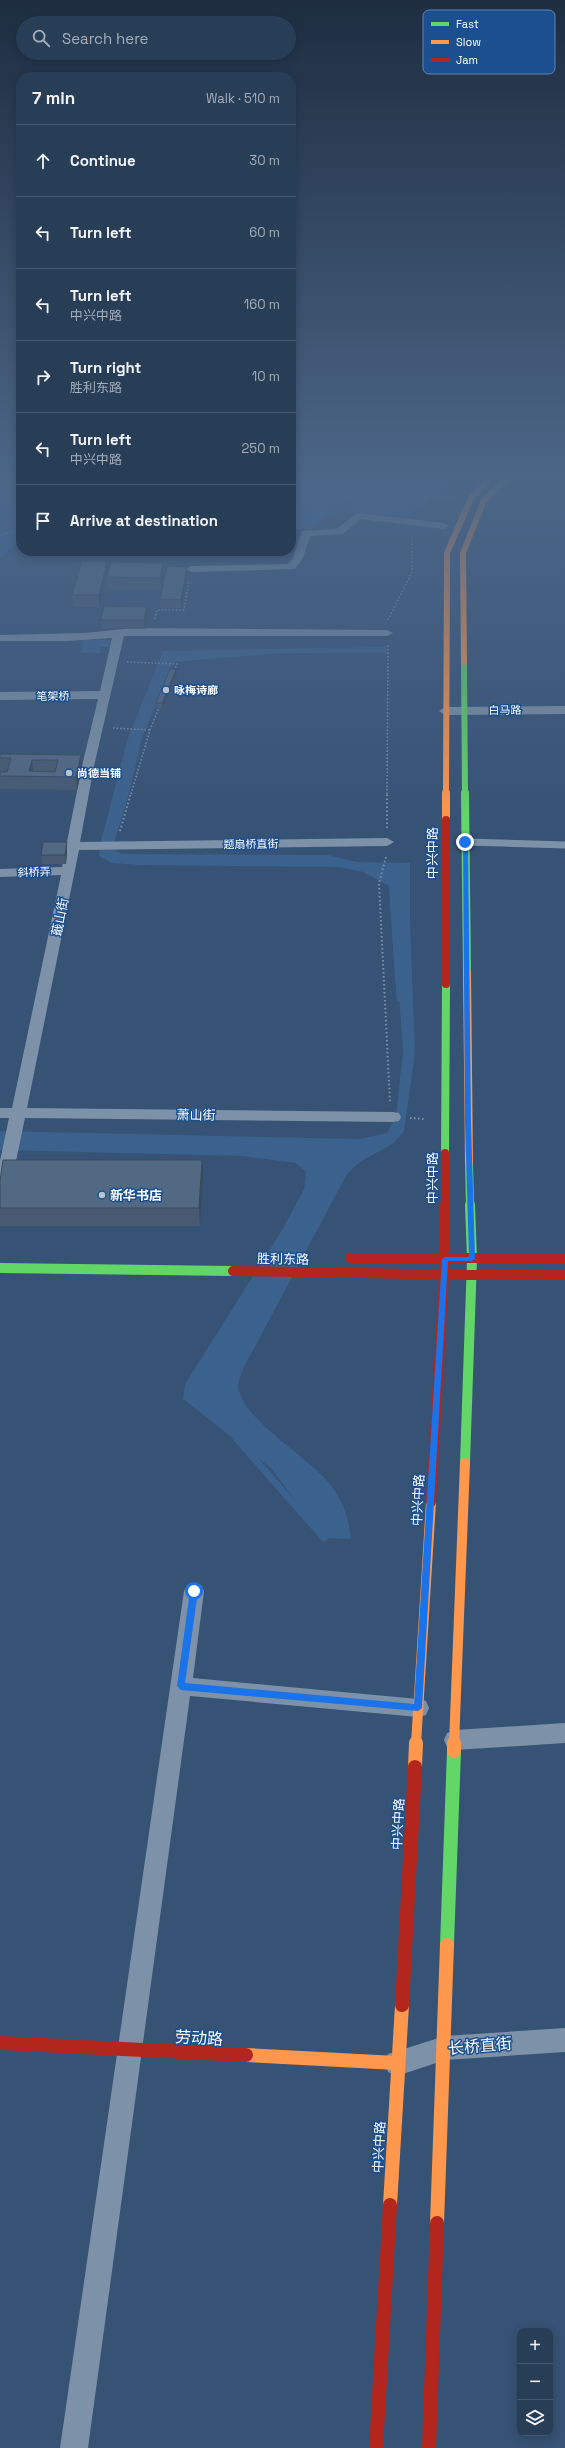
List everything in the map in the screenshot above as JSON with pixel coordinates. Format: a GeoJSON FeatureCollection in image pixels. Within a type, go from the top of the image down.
{"type":"FeatureCollection","features":[{"type":"Feature","properties":{"kind":"main road","name":"中兴中路"},"geometry":{"type":"LineString","coordinates":[[376,2448],[397,2063],[445,1259],[446,594]]}},
{"type":"Feature","properties":{"kind":"main road"},"geometry":{"type":"LineString","coordinates":[[429,2448],[445,2048],[472,1259],[468,1123],[464,594]]}},
{"type":"Feature","properties":{"kind":"main road"},"geometry":{"type":"LineString","coordinates":[[343,1258],[565,1258]]}},
{"type":"Feature","properties":{"kind":"main road","name":"胜利东路"},"geometry":{"type":"LineString","coordinates":[[0,1268],[471,1276],[565,1274]]}},
{"type":"Feature","properties":{"kind":"main road","name":"劳动路"},"geometry":{"type":"LineString","coordinates":[[0,2043],[397,2063]]}},
{"type":"Feature","properties":{"kind":"street"},"geometry":{"type":"LineString","coordinates":[[0,638],[63,638],[152,631],[387,633]]}},
{"type":"Feature","properties":{"kind":"street","name":"蕺山街"},"geometry":{"type":"LineString","coordinates":[[0,1199],[19,1117],[88,766],[106,695],[119,634]]}},
{"type":"Feature","properties":{"kind":"street","name":"笔架桥"},"geometry":{"type":"LineString","coordinates":[[0,696],[106,695]]}},
{"type":"Feature","properties":{"kind":"street","name":"白马路"},"geometry":{"type":"LineString","coordinates":[[445,711],[565,710]]}},
{"type":"Feature","properties":{"kind":"street","name":"题扇桥直街"},"geometry":{"type":"LineString","coordinates":[[73,846],[386,842]]}},
{"type":"Feature","properties":{"kind":"street","name":"斜桥弄"},"geometry":{"type":"LineString","coordinates":[[0,873],[68,871]]}},
{"type":"Feature","properties":{"kind":"street","name":"萧山街"},"geometry":{"type":"LineString","coordinates":[[0,1113],[19,1117],[392,1117]]}},
{"type":"Feature","properties":{"kind":"street"},"geometry":{"type":"LineString","coordinates":[[74,2448],[194,1591]]}},
{"type":"Feature","properties":{"kind":"street"},"geometry":{"type":"LineString","coordinates":[[181,1686],[418,1708]]}},
{"type":"Feature","properties":{"kind":"street"},"geometry":{"type":"LineString","coordinates":[[455,1740],[565,1733]]}},
{"type":"Feature","properties":{"kind":"street","name":"长桥直街"},"geometry":{"type":"LineString","coordinates":[[397,2063],[445,2048],[565,2040]]}},
{"type":"Feature","properties":{"kind":"lane"},"geometry":{"type":"LineString","coordinates":[[465,842],[565,845]]}},
{"type":"Feature","properties":{"kind":"path"},"geometry":{"type":"LineString","coordinates":[[152,631],[157,610],[184,610],[187,594]]}},
{"type":"Feature","properties":{"kind":"path"},"geometry":{"type":"LineString","coordinates":[[392,1117],[379,884],[386,863],[389,657],[387,633],[388,619],[401,594]]}},
{"type":"Feature","properties":{"kind":"path"},"geometry":{"type":"LineString","coordinates":[[113,662],[157,662],[177,664],[174,671]]}},
{"type":"Feature","properties":{"kind":"path"},"geometry":{"type":"LineString","coordinates":[[133,846],[133,838],[118,838],[150,730],[162,700]]}},
{"type":"Feature","properties":{"kind":"path"},"geometry":{"type":"LineString","coordinates":[[128,729],[150,730]]}},
{"type":"Feature","properties":{"kind":"shaded area"},"geometry":{"type":"Polygon","coordinates":[[[83,640],[110,640],[109,647],[101,647],[100,653],[80,653],[83,640]]]}},
{"type":"Feature","properties":{"kind":"shaded area"},"geometry":{"type":"Polygon","coordinates":[[[386,647],[386,653],[285,653],[173,662],[142,738],[129,794],[115,840],[115,850],[122,854],[328,855],[357,862],[410,863],[410,919],[415,1053],[404,1131],[394,1143],[360,1162],[347,1174],[242,1371],[238,1384],[242,1399],[252,1413],[323,1477],[333,1488],[340,1500],[349,1525],[351,1539],[323,1538],[272,1469],[183,1399],[185,1384],[282,1230],[304,1189],[306,1172],[296,1163],[242,1156],[0,1150],[0,1131],[359,1139],[387,1133],[396,1116],[403,1051],[391,887],[363,872],[340,867],[138,865],[112,863],[99,856],[101,841],[128,738],[163,651],[386,647]]]}},
{"type":"Feature","properties":{"kind":"building"},"geometry":{"type":"Polygon","coordinates":[[[72,594],[99,594],[99,595],[72,594]]]}},
{"type":"Feature","properties":{"kind":"building"},"geometry":{"type":"Polygon","coordinates":[[[161,594],[182,594],[181,600],[160,599],[161,594]]]}},
{"type":"Feature","properties":{"kind":"building"},"geometry":{"type":"Polygon","coordinates":[[[104,606],[147,607],[144,620],[101,620],[104,606]]]}},
{"type":"Feature","properties":{"kind":"building"},"geometry":{"type":"Polygon","coordinates":[[[170,669],[176,669],[162,703],[156,703],[170,669]]]}},
{"type":"Feature","properties":{"kind":"building"},"geometry":{"type":"Polygon","coordinates":[[[0,754],[81,755],[76,777],[0,776],[0,772],[7,772],[11,758],[0,758],[0,754]],[[32,760],[29,771],[55,772],[58,760],[32,760]]]}},
{"type":"Feature","properties":{"kind":"building"},"geometry":{"type":"Polygon","coordinates":[[[43,842],[67,842],[65,855],[41,855],[43,842]]]}},
{"type":"Feature","properties":{"kind":"building","name":"新华书店"},"geometry":{"type":"Polygon","coordinates":[[[3,1160],[202,1160],[199,1208],[0,1208],[0,1181],[3,1160]]]}},
{"type":"Feature","properties":{"kind":"waterway"},"geometry":{"type":"LineString","coordinates":[[391,882],[399,999]]}},
{"type":"Feature","properties":{"kind":"waterway"},"geometry":{"type":"LineString","coordinates":[[236,1438],[324,1538]]}},
{"type":"Feature","properties":{"kind":"traffic: fast"},"geometry":{"type":"LineString","coordinates":[[464,662],[467,972]]}},
{"type":"Feature","properties":{"kind":"traffic: fast"},"geometry":{"type":"LineString","coordinates":[[445,1153],[446,984]]}},
{"type":"Feature","properties":{"kind":"traffic: fast"},"geometry":{"type":"LineString","coordinates":[[465,1463],[472,1259],[469,1163]]}},
{"type":"Feature","properties":{"kind":"traffic: fast"},"geometry":{"type":"LineString","coordinates":[[0,1268],[233,1271]]}},
{"type":"Feature","properties":{"kind":"traffic: fast"},"geometry":{"type":"LineString","coordinates":[[447,1945],[454,1751]]}},
{"type":"Feature","properties":{"kind":"traffic: slow"},"geometry":{"type":"LineString","coordinates":[[446,820],[447,594]]}},
{"type":"Feature","properties":{"kind":"traffic: slow"},"geometry":{"type":"LineString","coordinates":[[463,594],[464,662]]}},
{"type":"Feature","properties":{"kind":"traffic: slow"},"geometry":{"type":"LineString","coordinates":[[467,972],[469,1163]]}},
{"type":"Feature","properties":{"kind":"traffic: slow"},"geometry":{"type":"LineString","coordinates":[[454,1751],[465,1463]]}},
{"type":"Feature","properties":{"kind":"traffic: slow"},"geometry":{"type":"LineString","coordinates":[[415,1767],[431,1502]]}},
{"type":"Feature","properties":{"kind":"traffic: slow"},"geometry":{"type":"LineString","coordinates":[[437,2223],[447,1945]]}},
{"type":"Feature","properties":{"kind":"traffic: slow"},"geometry":{"type":"LineString","coordinates":[[390,2205],[402,2005]]}},
{"type":"Feature","properties":{"kind":"traffic: slow"},"geometry":{"type":"LineString","coordinates":[[246,2055],[397,2063]]}},
{"type":"Feature","properties":{"kind":"traffic: jam"},"geometry":{"type":"LineString","coordinates":[[446,820],[446,984]]}},
{"type":"Feature","properties":{"kind":"traffic: jam"},"geometry":{"type":"LineString","coordinates":[[431,1502],[445,1259],[445,1153]]}},
{"type":"Feature","properties":{"kind":"traffic: jam"},"geometry":{"type":"LineString","coordinates":[[350,1258],[565,1258]]}},
{"type":"Feature","properties":{"kind":"traffic: jam"},"geometry":{"type":"LineString","coordinates":[[233,1271],[471,1275],[565,1274]]}},
{"type":"Feature","properties":{"kind":"traffic: jam"},"geometry":{"type":"LineString","coordinates":[[402,2005],[415,1767]]}},
{"type":"Feature","properties":{"kind":"traffic: jam"},"geometry":{"type":"LineString","coordinates":[[0,2043],[246,2055]]}},
{"type":"Feature","properties":{"kind":"traffic: jam"},"geometry":{"type":"LineString","coordinates":[[376,2448],[390,2205]]}},
{"type":"Feature","properties":{"kind":"traffic: jam"},"geometry":{"type":"LineString","coordinates":[[429,2448],[437,2223]]}},
{"type":"Feature","properties":{"kind":"place","name":"咏梅诗廊"},"geometry":{"type":"Point","coordinates":[166,690]}},
{"type":"Feature","properties":{"kind":"place","name":"尚德当铺"},"geometry":{"type":"Point","coordinates":[69,773]}},
{"type":"Feature","properties":{"kind":"place","name":"新华书店"},"geometry":{"type":"Point","coordinates":[102,1195]}},
{"type":"Feature","properties":{"kind":"route"},"geometry":{"type":"LineString","coordinates":[[194,1591],[181,1686],[418,1708],[445,1259],[472,1259],[468,1123],[465,842]]}}]}
